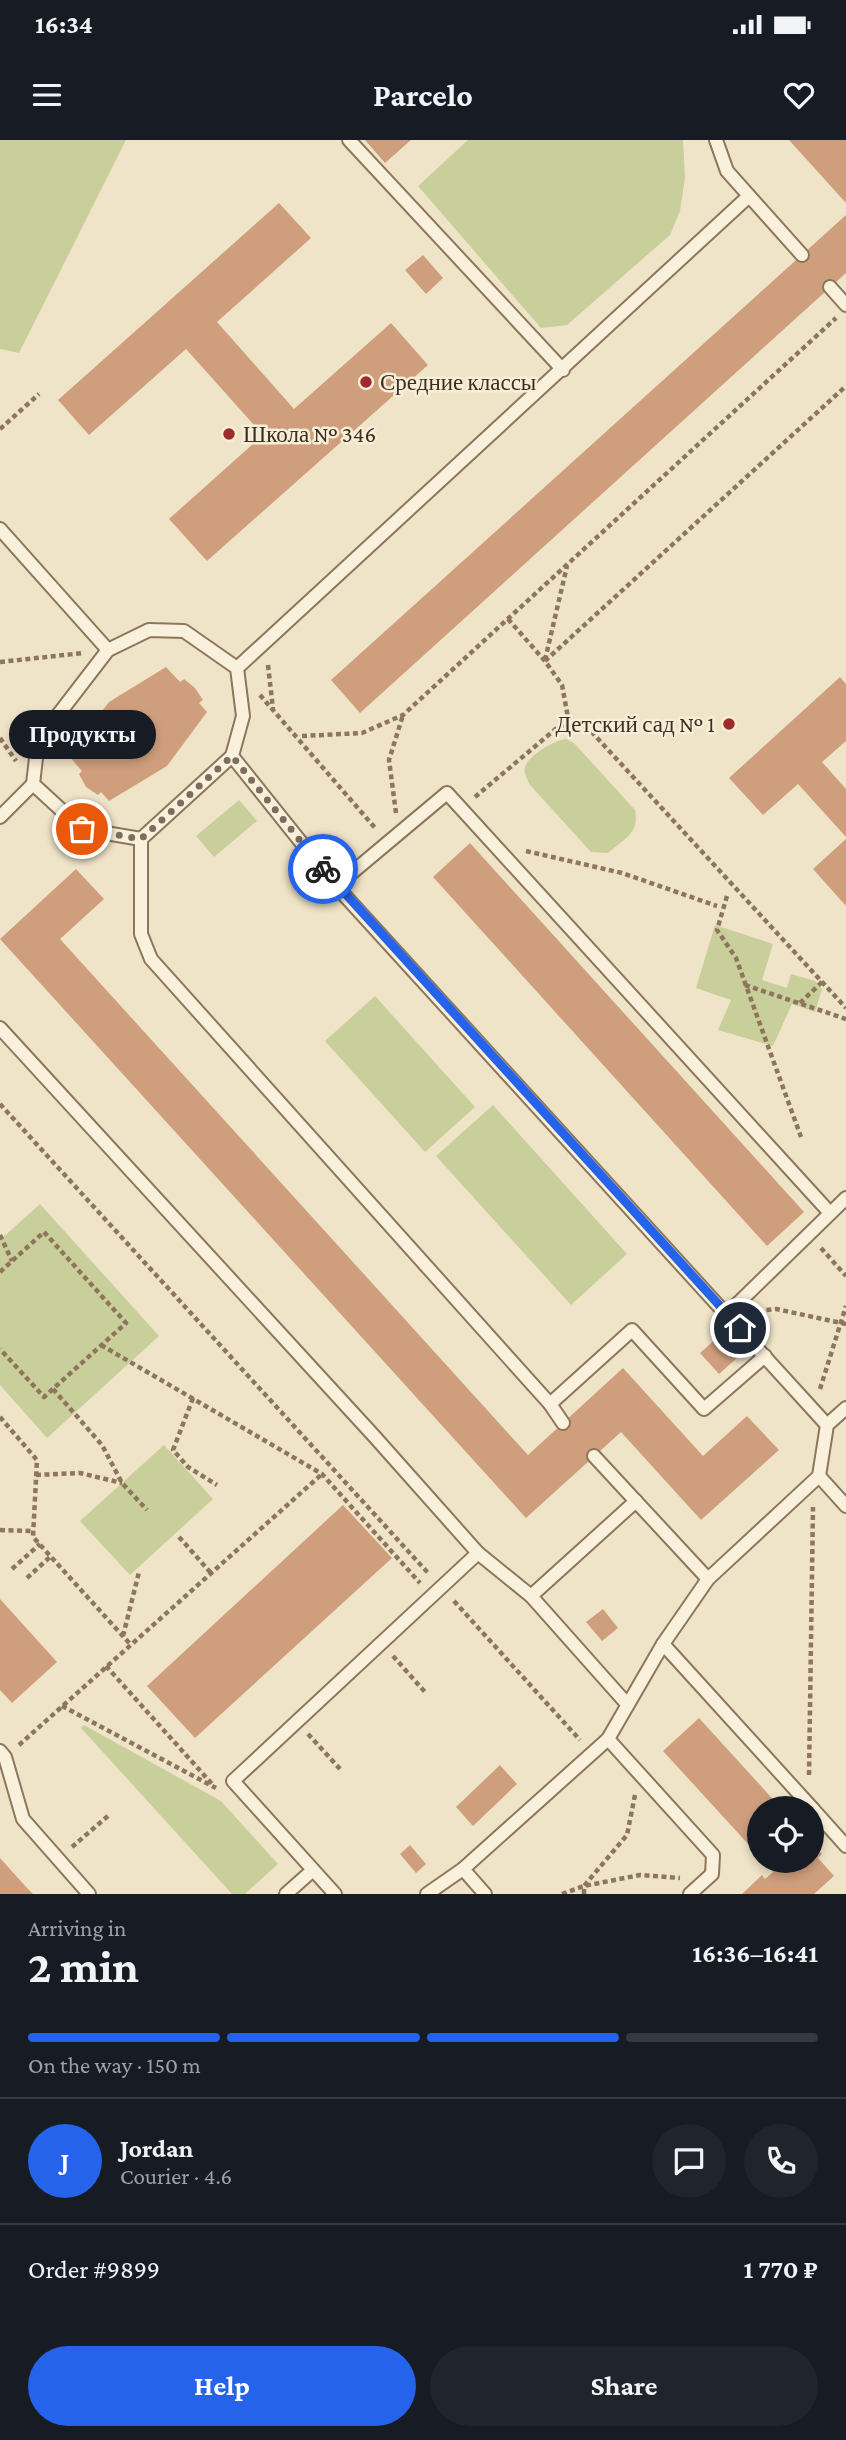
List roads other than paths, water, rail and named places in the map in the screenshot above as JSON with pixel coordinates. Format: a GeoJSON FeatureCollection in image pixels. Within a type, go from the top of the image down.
{"type":"FeatureCollection","features":[{"type":"Feature","properties":{"kind":"lane"},"geometry":{"type":"LineString","coordinates":[[348,140],[563,370]]}},
{"type":"Feature","properties":{"kind":"lane"},"geometry":{"type":"LineString","coordinates":[[716,140],[727,171],[802,255]]}},
{"type":"Feature","properties":{"kind":"lane"},"geometry":{"type":"LineString","coordinates":[[237,668],[749,196]]}},
{"type":"Feature","properties":{"kind":"lane"},"geometry":{"type":"LineString","coordinates":[[830,287],[846,307]]}},
{"type":"Feature","properties":{"kind":"lane"},"geometry":{"type":"LineString","coordinates":[[0,529],[108,650]]}},
{"type":"Feature","properties":{"kind":"lane"},"geometry":{"type":"LineString","coordinates":[[0,817],[33,784],[38,741],[108,650],[149,630],[184,631],[237,668],[243,716],[232,756],[141,839],[141,934],[151,959],[550,1404],[564,1423]]}},
{"type":"Feature","properties":{"kind":"lane"},"geometry":{"type":"LineString","coordinates":[[232,756],[336,886],[827,1426]]}},
{"type":"Feature","properties":{"kind":"lane"},"geometry":{"type":"LineString","coordinates":[[33,784],[82,829],[141,839]]}},
{"type":"Feature","properties":{"kind":"lane"},"geometry":{"type":"LineString","coordinates":[[336,886],[447,793],[830,1213]]}},
{"type":"Feature","properties":{"kind":"lane"},"geometry":{"type":"LineString","coordinates":[[0,1028],[478,1553],[531,1596],[627,1704]]}},
{"type":"Feature","properties":{"kind":"lane"},"geometry":{"type":"LineString","coordinates":[[727,1314],[846,1198]]}},
{"type":"Feature","properties":{"kind":"lane"},"geometry":{"type":"LineString","coordinates":[[550,1404],[632,1330],[704,1409],[765,1356]]}},
{"type":"Feature","properties":{"kind":"lane"},"geometry":{"type":"LineString","coordinates":[[426,1894],[463,1869],[608,1739],[663,1644],[708,1579],[820,1476],[827,1426],[846,1408]]}},
{"type":"Feature","properties":{"kind":"lane"},"geometry":{"type":"LineString","coordinates":[[594,1456],[708,1579]]}},
{"type":"Feature","properties":{"kind":"lane"},"geometry":{"type":"LineString","coordinates":[[820,1476],[846,1506]]}},
{"type":"Feature","properties":{"kind":"lane"},"geometry":{"type":"LineString","coordinates":[[531,1596],[636,1501]]}},
{"type":"Feature","properties":{"kind":"lane"},"geometry":{"type":"LineString","coordinates":[[335,1894],[233,1781],[478,1553]]}},
{"type":"Feature","properties":{"kind":"lane"},"geometry":{"type":"LineString","coordinates":[[663,1644],[801,1796]]}},
{"type":"Feature","properties":{"kind":"lane"},"geometry":{"type":"LineString","coordinates":[[608,1739],[713,1855],[712,1874],[690,1894]]}},
{"type":"Feature","properties":{"kind":"lane"},"geometry":{"type":"LineString","coordinates":[[3,1754],[23,1819],[89,1894]]}},
{"type":"Feature","properties":{"kind":"lane"},"geometry":{"type":"LineString","coordinates":[[824,1821],[846,1846]]}},
{"type":"Feature","properties":{"kind":"lane"},"geometry":{"type":"LineString","coordinates":[[463,1869],[485,1894]]}},
{"type":"Feature","properties":{"kind":"lane"},"geometry":{"type":"LineString","coordinates":[[286,1894],[313,1870]]}},
{"type":"Feature","properties":{"kind":"place","name":"Средние классы"},"geometry":{"type":"Point","coordinates":[366,382]}},
{"type":"Feature","properties":{"kind":"place","name":"Школа № 346"},"geometry":{"type":"Point","coordinates":[229,434]}},
{"type":"Feature","properties":{"kind":"place","name":"Детский сад № 1"},"geometry":{"type":"Point","coordinates":[729,724]}},
{"type":"Feature","properties":{"kind":"place","name":"Продукты"},"geometry":{"type":"Point","coordinates":[82,829]}}]}
